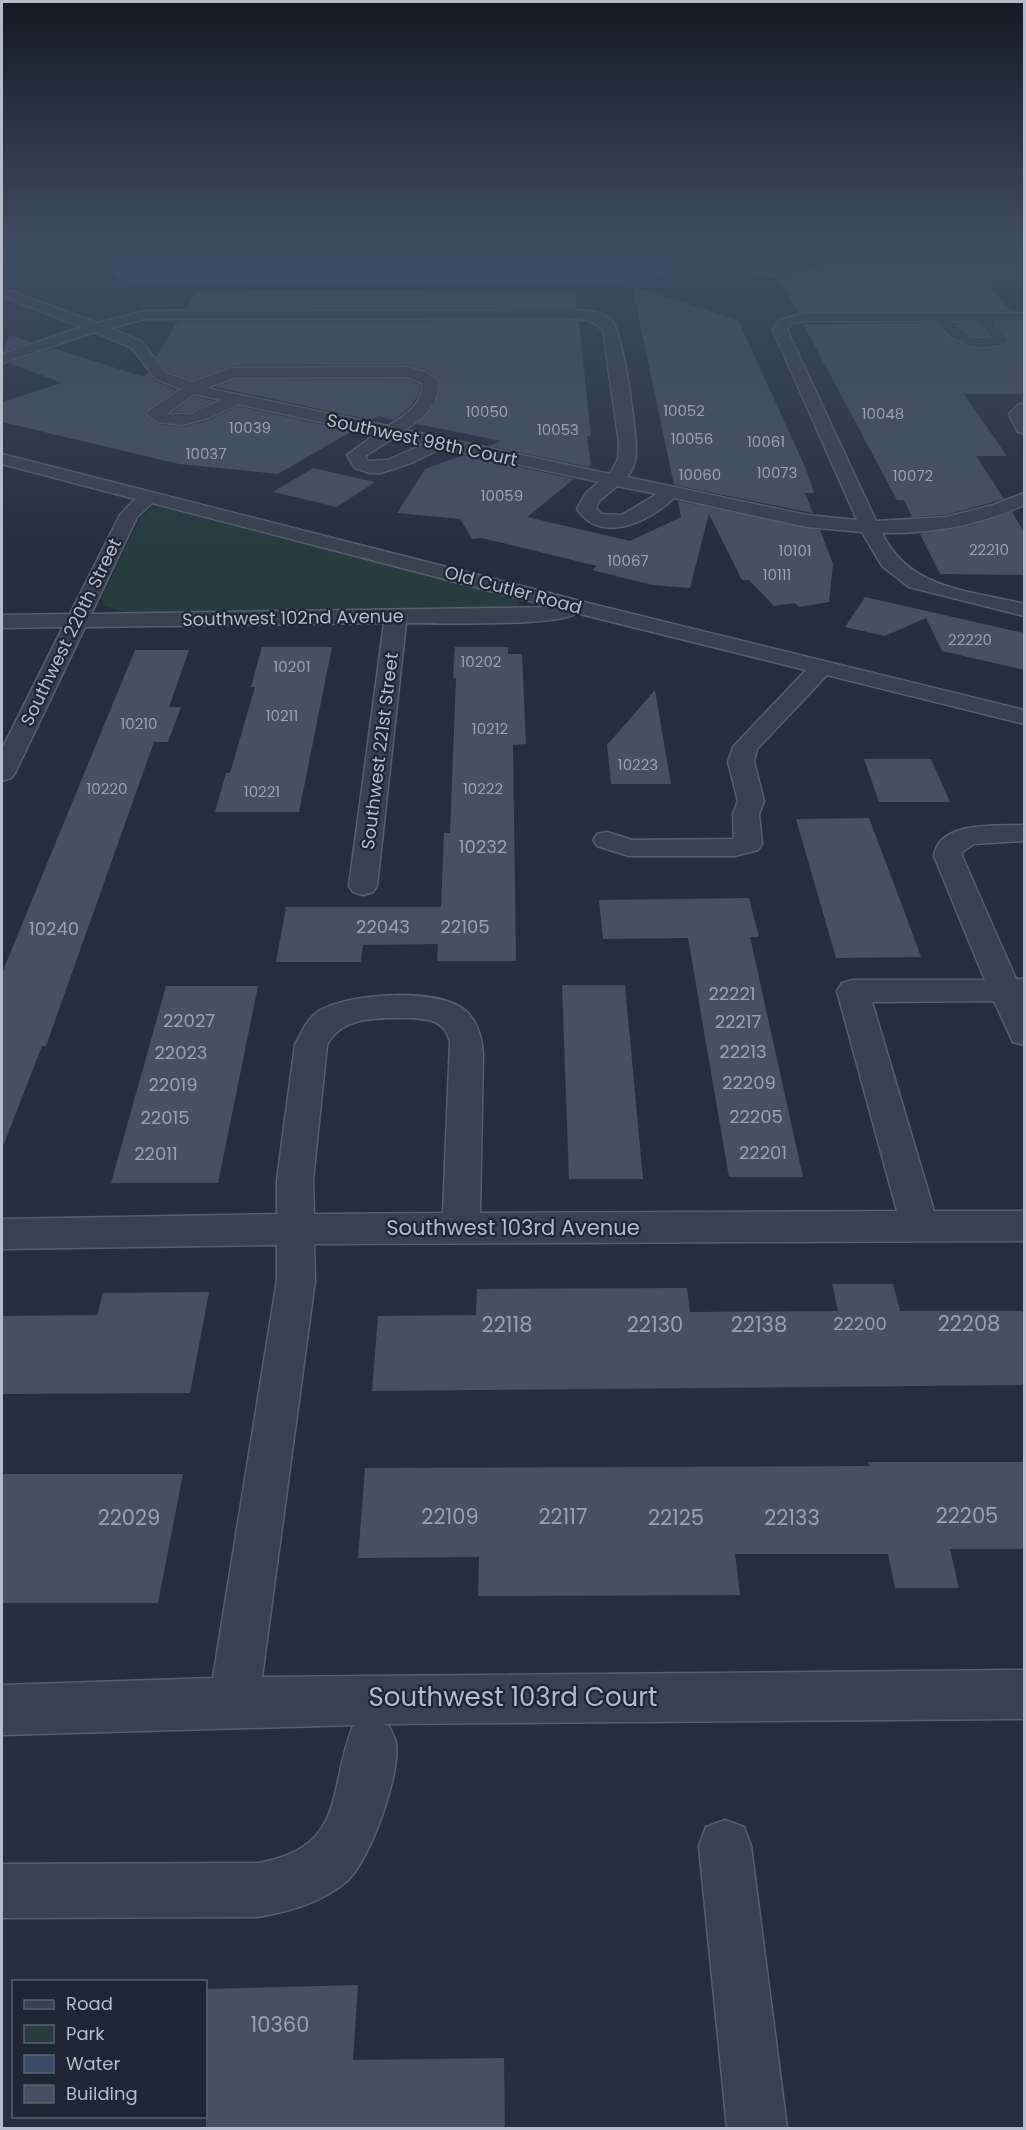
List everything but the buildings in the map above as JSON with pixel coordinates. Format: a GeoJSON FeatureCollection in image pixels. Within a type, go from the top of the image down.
{"type":"FeatureCollection","features":[{"type":"Feature","properties":{"kind":"street"},"geometry":{"type":"LineString","coordinates":[[2,359],[33,348]]}},
{"type":"Feature","properties":{"kind":"street","name":"Southwest 98th Court"},"geometry":{"type":"LineString","coordinates":[[142,348],[146,351],[156,372],[161,376],[234,400],[807,521],[870,526],[916,526],[965,519],[1005,508],[1024,498]]}},
{"type":"Feature","properties":{"kind":"street"},"geometry":{"type":"LineString","coordinates":[[613,348],[629,447],[624,471],[587,504],[587,512],[599,519],[621,520],[641,516],[669,493]]}},
{"type":"Feature","properties":{"kind":"street"},"geometry":{"type":"LineString","coordinates":[[788,348],[886,560],[911,582],[1024,610]]}},
{"type":"Feature","properties":{"kind":"street"},"geometry":{"type":"LineString","coordinates":[[234,400],[187,420],[157,417],[155,414],[192,388],[219,376],[243,371],[383,370],[415,373],[430,381],[429,400],[422,410],[357,455],[359,462],[376,467],[398,465],[438,443]]}},
{"type":"Feature","properties":{"kind":"street"},"geometry":{"type":"LineString","coordinates":[[1024,408],[1017,414],[1024,428]]}},
{"type":"Feature","properties":{"kind":"street","name":"Old Cutler Road"},"geometry":{"type":"LineString","coordinates":[[2,459],[583,608],[1024,717]]}},
{"type":"Feature","properties":{"kind":"street","name":"Southwest 220th Street"},"geometry":{"type":"LineString","coordinates":[[2,772],[129,515],[148,496]]}},
{"type":"Feature","properties":{"kind":"street","name":"Southwest 102nd Avenue"},"geometry":{"type":"LineString","coordinates":[[2,621],[538,615],[583,608]]}},
{"type":"Feature","properties":{"kind":"street","name":"Southwest 221st Street"},"geometry":{"type":"LineString","coordinates":[[363,886],[396,617]]}},
{"type":"Feature","properties":{"kind":"street"},"geometry":{"type":"LineString","coordinates":[[608,840],[629,849],[735,848],[748,843],[746,814],[751,801],[741,762],[745,747],[822,667]]}},
{"type":"Feature","properties":{"kind":"street"},"geometry":{"type":"LineString","coordinates":[[1024,833],[968,836],[949,848],[948,856],[1015,990],[1024,1034]]}},
{"type":"Feature","properties":{"kind":"street"},"geometry":{"type":"LineString","coordinates":[[920,1226],[853,991],[1015,990]]}},
{"type":"Feature","properties":{"kind":"street"},"geometry":{"type":"LineString","coordinates":[[234,1701],[296,1280],[295,1180],[311,1045],[318,1030],[330,1019],[352,1011],[379,1008],[423,1008],[447,1013],[458,1022],[466,1035],[461,1228]]}},
{"type":"Feature","properties":{"kind":"street","name":"Southwest 103rd Avenue"},"geometry":{"type":"LineString","coordinates":[[2,1234],[295,1229],[1024,1226]]}},
{"type":"Feature","properties":{"kind":"street","name":"Southwest 103rd Court"},"geometry":{"type":"LineString","coordinates":[[2,1710],[234,1701],[476,1696],[1024,1695]]}},
{"type":"Feature","properties":{"kind":"street"},"geometry":{"type":"LineString","coordinates":[[2,1891],[258,1890],[292,1884],[329,1861],[352,1827],[364,1785],[371,1744]]}},
{"type":"Feature","properties":{"kind":"street"},"geometry":{"type":"LineString","coordinates":[[724,1846],[757,2128]]}},
{"type":"Feature","properties":{"kind":"green space"},"geometry":{"type":"Polygon","coordinates":[[[161,507],[510,594],[518,598],[519,604],[515,608],[500,609],[127,613],[103,605],[102,597],[140,518],[151,509],[161,507]]]}}]}
